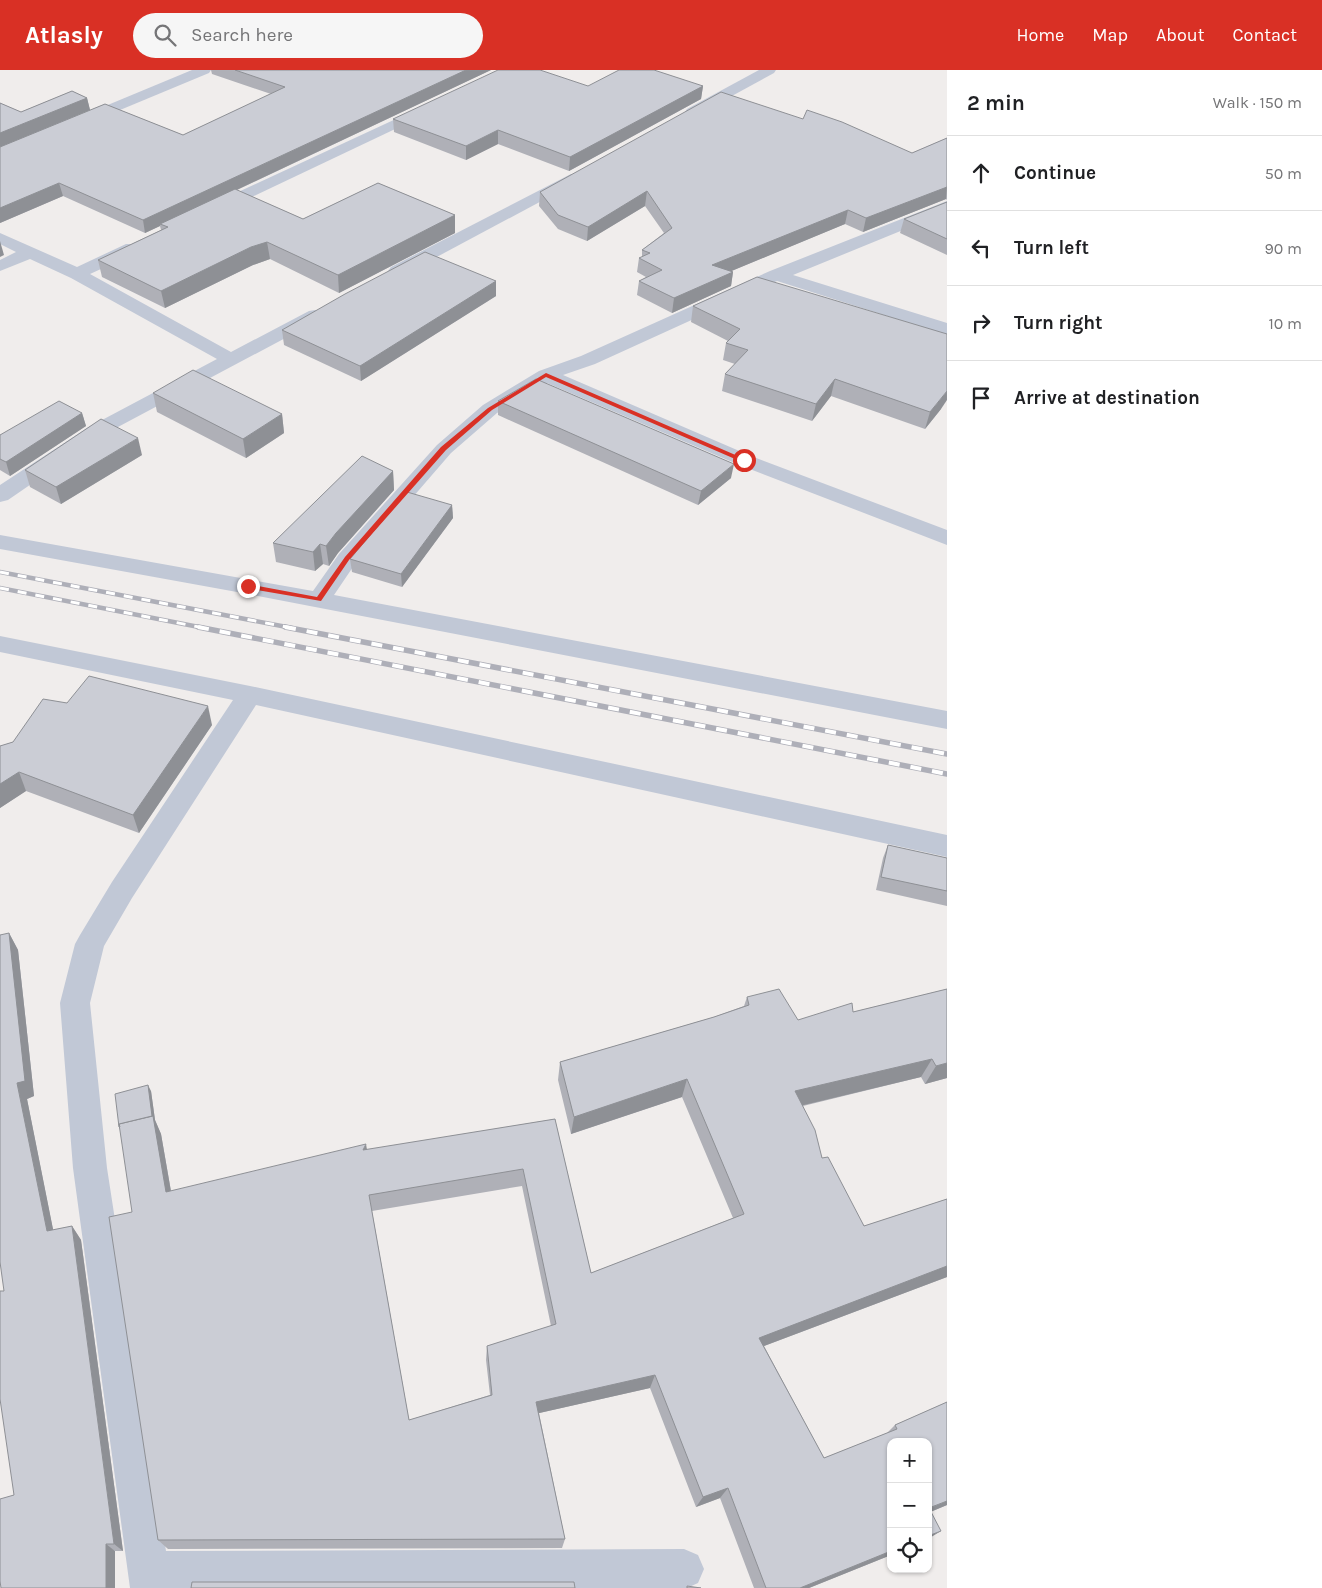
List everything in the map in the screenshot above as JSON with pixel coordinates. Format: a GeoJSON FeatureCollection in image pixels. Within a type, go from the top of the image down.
{"type":"FeatureCollection","features":[{"type":"Feature","properties":{"kind":"street"},"geometry":{"type":"LineString","coordinates":[[62,128],[204,70]]}},
{"type":"Feature","properties":{"kind":"street"},"geometry":{"type":"LineString","coordinates":[[674,122],[769,70]]}},
{"type":"Feature","properties":{"kind":"street"},"geometry":{"type":"LineString","coordinates":[[194,218],[438,104]]}},
{"type":"Feature","properties":{"kind":"street"},"geometry":{"type":"LineString","coordinates":[[379,281],[588,170]]}},
{"type":"Feature","properties":{"kind":"street"},"geometry":{"type":"LineString","coordinates":[[319,600],[347,559],[444,449],[490,409],[546,375],[588,360],[776,275],[947,206]]}},
{"type":"Feature","properties":{"kind":"street"},"geometry":{"type":"LineString","coordinates":[[0,238],[77,274],[230,359]]}},
{"type":"Feature","properties":{"kind":"street"},"geometry":{"type":"LineString","coordinates":[[77,274],[149,240]]}},
{"type":"Feature","properties":{"kind":"street"},"geometry":{"type":"LineString","coordinates":[[0,266],[31,252]]}},
{"type":"Feature","properties":{"kind":"street"},"geometry":{"type":"LineString","coordinates":[[776,275],[947,329]]}},
{"type":"Feature","properties":{"kind":"street"},"geometry":{"type":"LineString","coordinates":[[0,495],[94,432],[327,308]]}},
{"type":"Feature","properties":{"kind":"street"},"geometry":{"type":"LineString","coordinates":[[546,375],[744,460],[947,538]]}},
{"type":"Feature","properties":{"kind":"street"},"geometry":{"type":"LineString","coordinates":[[0,542],[319,600],[947,720]]}},
{"type":"Feature","properties":{"kind":"street"},"geometry":{"type":"LineString","coordinates":[[0,644],[250,695],[947,846]]}},
{"type":"Feature","properties":{"kind":"street"},"geometry":{"type":"LineString","coordinates":[[250,695],[122,890],[90,944],[75,1003],[90,1168],[150,1580],[684,1569]]}},
{"type":"Feature","properties":{"kind":"building"},"geometry":{"type":"Polygon","coordinates":[[[235,70],[466,70],[143,220],[59,183],[0,208],[0,147],[105,104],[183,135],[285,87],[235,70]]]}},
{"type":"Feature","properties":{"kind":"building"},"geometry":{"type":"Polygon","coordinates":[[[498,70],[540,70],[588,86],[619,70],[654,70],[703,86],[570,157],[498,130],[466,146],[393,119],[498,70]]]}},
{"type":"Feature","properties":{"kind":"building"},"geometry":{"type":"Polygon","coordinates":[[[72,91],[87,98],[0,133],[0,103],[21,112],[72,91]]]}},
{"type":"Feature","properties":{"kind":"building"},"geometry":{"type":"Polygon","coordinates":[[[721,92],[803,119],[807,110],[842,122],[912,153],[947,138],[947,187],[866,218],[848,210],[712,265],[733,272],[674,298],[639,281],[662,270],[639,258],[650,253],[642,250],[672,228],[647,191],[588,227],[558,215],[540,192],[721,92]]]}},
{"type":"Feature","properties":{"kind":"building"},"geometry":{"type":"Polygon","coordinates":[[[378,183],[455,215],[338,275],[267,242],[251,247],[161,291],[98,260],[168,227],[160,224],[235,189],[303,219],[378,183]]]}},
{"type":"Feature","properties":{"kind":"building"},"geometry":{"type":"Polygon","coordinates":[[[947,202],[947,239],[904,219],[947,202]]]}},
{"type":"Feature","properties":{"kind":"building"},"geometry":{"type":"Polygon","coordinates":[[[425,252],[496,281],[360,366],[282,330],[345,294],[425,252]]]}},
{"type":"Feature","properties":{"kind":"building"},"geometry":{"type":"Polygon","coordinates":[[[757,277],[947,334],[947,391],[930,412],[835,379],[816,404],[725,374],[748,350],[726,343],[740,329],[693,306],[757,277]]]}},
{"type":"Feature","properties":{"kind":"building"},"geometry":{"type":"Polygon","coordinates":[[[193,370],[282,414],[243,439],[153,393],[193,370]]]}},
{"type":"Feature","properties":{"kind":"building"},"geometry":{"type":"Polygon","coordinates":[[[536,379],[734,464],[701,491],[498,401],[536,379]]]}},
{"type":"Feature","properties":{"kind":"building"},"geometry":{"type":"Polygon","coordinates":[[[59,401],[82,413],[6,462],[0,459],[0,435],[59,401]]]}},
{"type":"Feature","properties":{"kind":"building"},"geometry":{"type":"Polygon","coordinates":[[[101,419],[138,438],[56,487],[25,470],[101,419]]]}},
{"type":"Feature","properties":{"kind":"building"},"geometry":{"type":"Polygon","coordinates":[[[362,456],[393,471],[326,546],[320,544],[313,552],[273,543],[362,456]]]}},
{"type":"Feature","properties":{"kind":"building"},"geometry":{"type":"Polygon","coordinates":[[[407,492],[452,505],[401,574],[350,559],[407,492]]]}},
{"type":"Feature","properties":{"kind":"building"},"geometry":{"type":"Polygon","coordinates":[[[89,676],[208,706],[133,815],[19,772],[0,784],[0,746],[13,742],[43,699],[67,703],[89,676]]]}},
{"type":"Feature","properties":{"kind":"building"},"geometry":{"type":"Polygon","coordinates":[[[888,845],[947,858],[947,891],[881,877],[888,845]]]}},
{"type":"Feature","properties":{"kind":"building"},"geometry":{"type":"Polygon","coordinates":[[[9,933],[25,1081],[17,1083],[47,1231],[72,1226],[114,1544],[106,1544],[106,1588],[1,1588],[0,1499],[14,1495],[0,1399],[0,1291],[4,1291],[0,1262],[0,935],[9,933]]]}},
{"type":"Feature","properties":{"kind":"building"},"geometry":{"type":"Polygon","coordinates":[[[779,989],[798,1020],[852,1003],[853,1012],[947,989],[947,1063],[936,1066],[932,1059],[795,1091],[815,1130],[822,1158],[828,1157],[864,1226],[947,1199],[947,1266],[759,1338],[824,1458],[897,1429],[895,1425],[947,1402],[947,1501],[932,1507],[932,1438],[887,1438],[887,1553],[800,1588],[766,1588],[728,1488],[703,1497],[655,1375],[536,1402],[565,1539],[158,1540],[109,1217],[132,1212],[119,1124],[153,1116],[166,1192],[366,1144],[363,1150],[555,1119],[591,1273],[744,1214],[687,1079],[574,1117],[560,1062],[749,1005],[747,997],[779,989]],[[523,1169],[369,1195],[409,1420],[492,1395],[487,1346],[556,1324],[523,1169]]]}},
{"type":"Feature","properties":{"kind":"building"},"geometry":{"type":"Polygon","coordinates":[[[148,1085],[152,1116],[119,1124],[119,1127],[115,1094],[148,1085]]]}},
{"type":"Feature","properties":{"kind":"building"},"geometry":{"type":"Polygon","coordinates":[[[932,1514],[941,1531],[932,1534],[932,1514]]]}},
{"type":"Feature","properties":{"kind":"building"},"geometry":{"type":"Polygon","coordinates":[[[192,1582],[574,1582],[575,1588],[191,1588],[192,1582]]]}},
{"type":"Feature","properties":{"kind":"railway"},"geometry":{"type":"LineString","coordinates":[[0,572],[292,628]]}},
{"type":"Feature","properties":{"kind":"railway"},"geometry":{"type":"LineString","coordinates":[[0,588],[204,628]]}},
{"type":"Feature","properties":{"kind":"railway"},"geometry":{"type":"LineString","coordinates":[[198,627],[947,774]]}},
{"type":"Feature","properties":{"kind":"railway"},"geometry":{"type":"LineString","coordinates":[[285,627],[947,754]]}},
{"type":"Feature","properties":{"kind":"route"},"geometry":{"type":"LineString","coordinates":[[248,586],[319,600],[347,559],[444,449],[490,409],[546,375],[744,460]]}}]}
